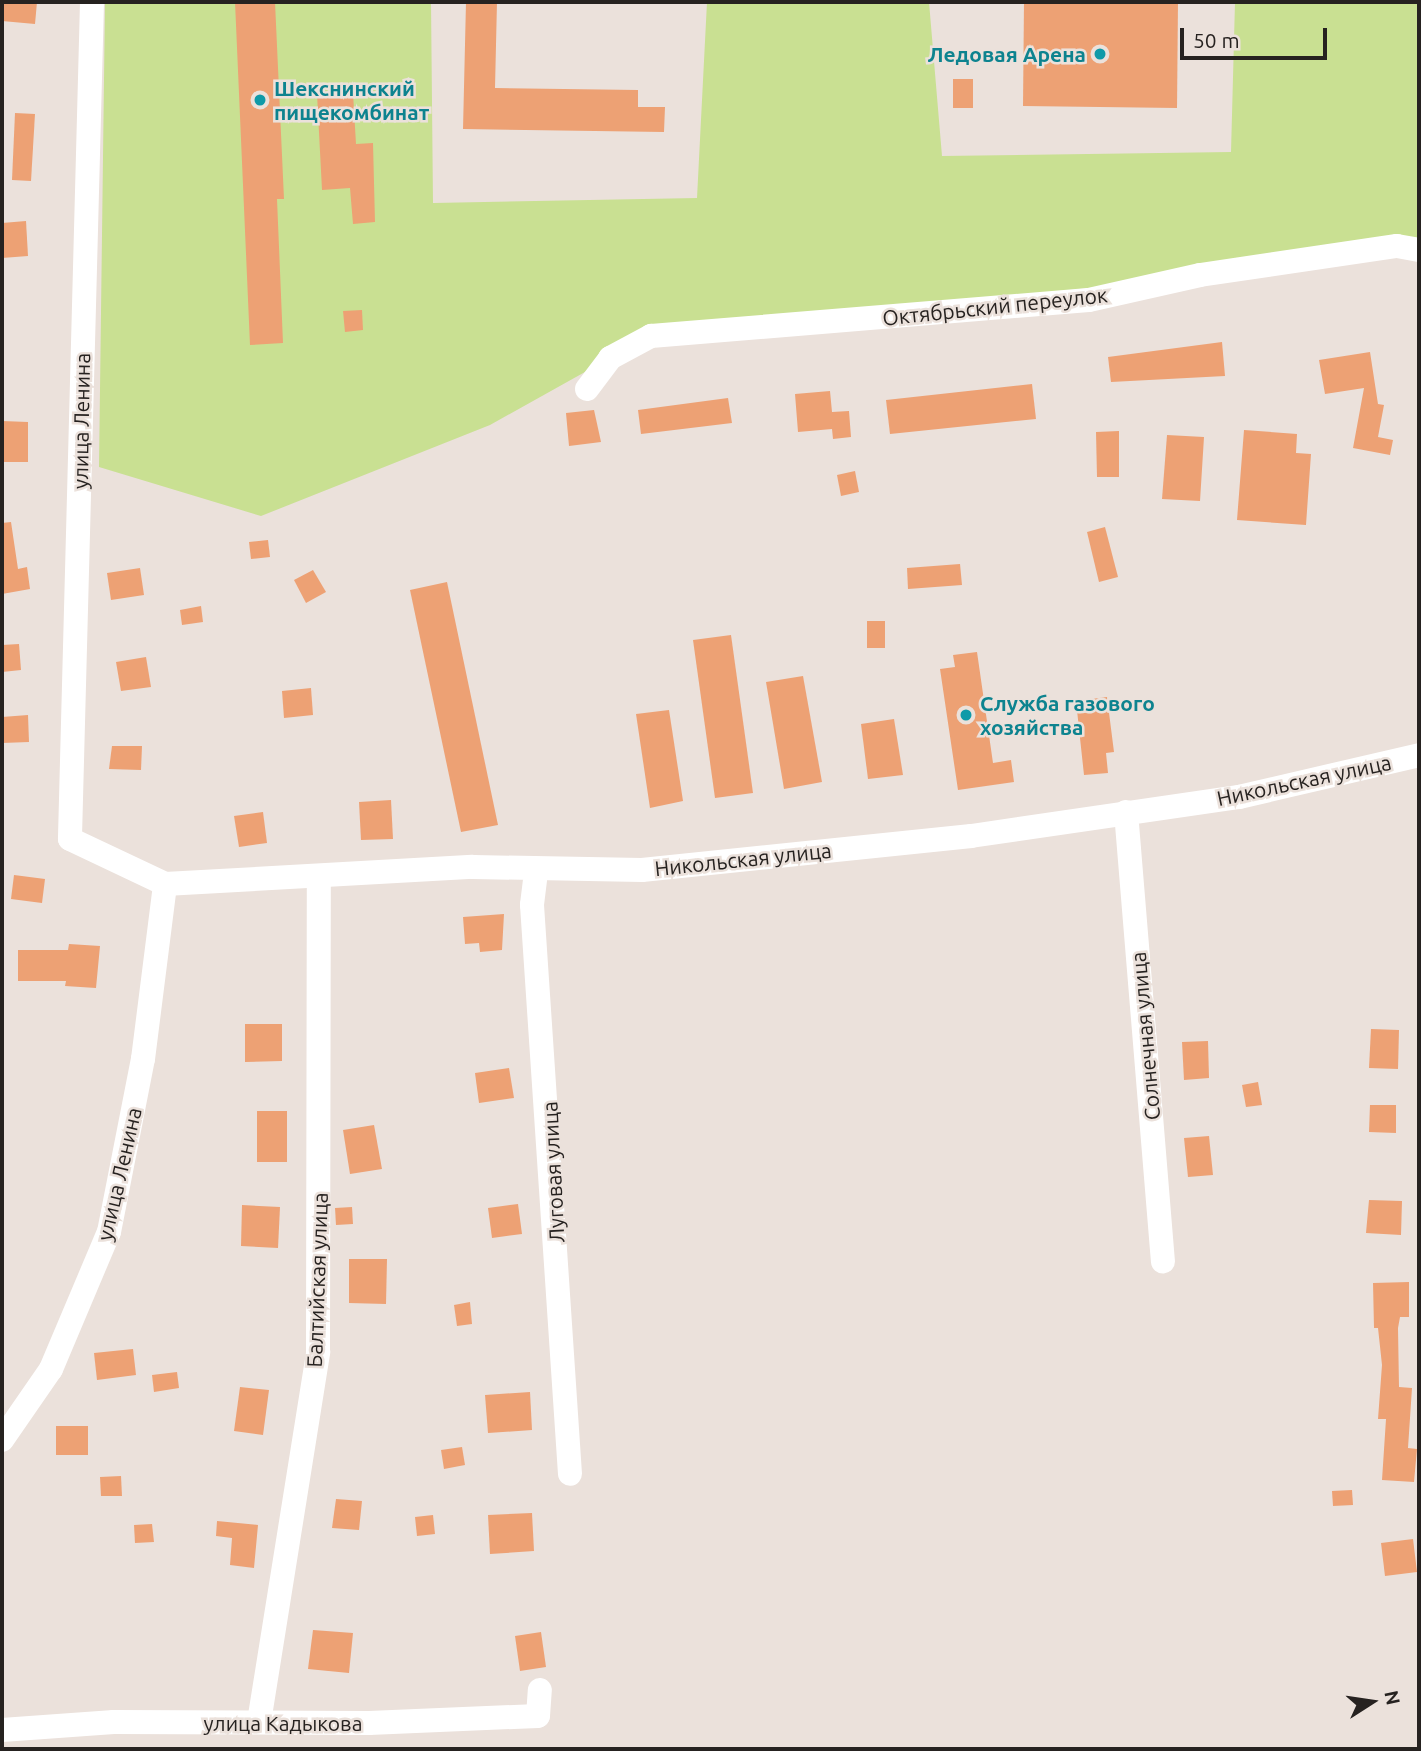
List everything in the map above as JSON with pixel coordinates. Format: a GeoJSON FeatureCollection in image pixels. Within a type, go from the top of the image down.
{"type":"FeatureCollection","features":[{"type":"Feature","properties":{"kind":"street","name":"улица Ленина"},"geometry":{"type":"LineString","coordinates":[[70,839],[92,2]]}},
{"type":"Feature","properties":{"kind":"street","name":"Октябрьский переулок"},"geometry":{"type":"LineString","coordinates":[[587,389],[610,358],[651,336],[1089,300],[1194,276],[1397,246],[1419,250]]}},
{"type":"Feature","properties":{"kind":"street","name":"Никольская улица"},"geometry":{"type":"LineString","coordinates":[[70,839],[165,884],[473,867],[536,872],[642,870],[971,835],[1239,797],[1419,755]]}},
{"type":"Feature","properties":{"kind":"street","name":"Солнечная улица"},"geometry":{"type":"LineString","coordinates":[[1126,812],[1163,1261]]}},
{"type":"Feature","properties":{"kind":"street","name":"Луговая улица"},"geometry":{"type":"LineString","coordinates":[[536,872],[532,905],[570,1474]]}},
{"type":"Feature","properties":{"kind":"street","name":"Балтийская улица"},"geometry":{"type":"LineString","coordinates":[[259,1723],[318,1352],[319,876]]}},
{"type":"Feature","properties":{"kind":"street","name":"улица Ленина"},"geometry":{"type":"LineString","coordinates":[[2,1440],[51,1369],[109,1232],[143,1059],[165,884]]}},
{"type":"Feature","properties":{"kind":"street","name":"улица Кадыкова"},"geometry":{"type":"LineString","coordinates":[[2,1730],[114,1722],[259,1723],[538,1716],[540,1690]]}},
{"type":"Feature","properties":{"kind":"green space"},"geometry":{"type":"Polygon","coordinates":[[[105,2],[431,2],[433,203],[697,198],[707,2],[929,2],[942,156],[1231,152],[1235,2],[1419,2],[1419,243],[1136,283],[758,323],[610,358],[490,425],[261,516],[99,467],[105,2]]]}},
{"type":"Feature","properties":{"kind":"building"},"geometry":{"type":"Polygon","coordinates":[[[2,2],[37,2],[35,24],[2,21],[2,2]]]}},
{"type":"Feature","properties":{"kind":"building","name":"Шекснинский пищекомбинат"},"geometry":{"type":"Polygon","coordinates":[[[235,2],[275,2],[284,199],[277,199],[283,343],[250,345],[235,2]]]}},
{"type":"Feature","properties":{"kind":"building"},"geometry":{"type":"Polygon","coordinates":[[[466,2],[497,2],[495,88],[638,90],[638,107],[665,107],[664,132],[463,129],[466,2]]]}},
{"type":"Feature","properties":{"kind":"building","name":"Ледовая Арена"},"geometry":{"type":"Polygon","coordinates":[[[1024,2],[1178,2],[1177,108],[1023,106],[1024,2]]]}},
{"type":"Feature","properties":{"kind":"building"},"geometry":{"type":"Polygon","coordinates":[[[953,79],[973,79],[973,108],[953,108],[953,79]]]}},
{"type":"Feature","properties":{"kind":"building"},"geometry":{"type":"Polygon","coordinates":[[[353,93],[356,144],[373,143],[375,222],[353,224],[350,188],[322,190],[317,94],[353,93]]]}},
{"type":"Feature","properties":{"kind":"building"},"geometry":{"type":"Polygon","coordinates":[[[15,113],[35,114],[31,181],[12,180],[15,113]]]}},
{"type":"Feature","properties":{"kind":"building"},"geometry":{"type":"Polygon","coordinates":[[[26,221],[28,256],[2,258],[2,223],[26,221]]]}},
{"type":"Feature","properties":{"kind":"building"},"geometry":{"type":"Polygon","coordinates":[[[362,310],[363,330],[345,332],[343,311],[362,310]]]}},
{"type":"Feature","properties":{"kind":"building"},"geometry":{"type":"Polygon","coordinates":[[[1222,342],[1225,376],[1111,382],[1108,357],[1222,342]]]}},
{"type":"Feature","properties":{"kind":"building"},"geometry":{"type":"Polygon","coordinates":[[[1370,352],[1378,404],[1384,405],[1378,437],[1393,440],[1390,455],[1353,448],[1364,388],[1325,394],[1319,360],[1370,352]]]}},
{"type":"Feature","properties":{"kind":"building"},"geometry":{"type":"Polygon","coordinates":[[[1032,384],[1036,419],[890,434],[886,400],[1032,384]]]}},
{"type":"Feature","properties":{"kind":"building"},"geometry":{"type":"Polygon","coordinates":[[[830,391],[832,412],[849,411],[851,437],[833,439],[832,429],[798,432],[795,394],[830,391]]]}},
{"type":"Feature","properties":{"kind":"building"},"geometry":{"type":"Polygon","coordinates":[[[728,398],[732,423],[641,434],[638,410],[728,398]]]}},
{"type":"Feature","properties":{"kind":"building"},"geometry":{"type":"Polygon","coordinates":[[[594,410],[601,442],[569,446],[566,413],[594,410]]]}},
{"type":"Feature","properties":{"kind":"building"},"geometry":{"type":"Polygon","coordinates":[[[2,421],[28,422],[28,462],[2,462],[2,421]]]}},
{"type":"Feature","properties":{"kind":"building"},"geometry":{"type":"Polygon","coordinates":[[[1244,430],[1297,434],[1296,453],[1311,454],[1306,525],[1237,520],[1244,430]]]}},
{"type":"Feature","properties":{"kind":"building"},"geometry":{"type":"Polygon","coordinates":[[[1119,431],[1119,477],[1097,477],[1096,432],[1119,431]]]}},
{"type":"Feature","properties":{"kind":"building"},"geometry":{"type":"Polygon","coordinates":[[[1167,435],[1204,437],[1200,501],[1162,499],[1167,435]]]}},
{"type":"Feature","properties":{"kind":"building"},"geometry":{"type":"Polygon","coordinates":[[[855,471],[859,492],[841,496],[837,475],[855,471]]]}},
{"type":"Feature","properties":{"kind":"building"},"geometry":{"type":"Polygon","coordinates":[[[11,522],[18,569],[27,567],[30,589],[2,594],[2,523],[11,522]]]}},
{"type":"Feature","properties":{"kind":"building"},"geometry":{"type":"Polygon","coordinates":[[[1105,527],[1118,577],[1099,582],[1087,532],[1105,527]]]}},
{"type":"Feature","properties":{"kind":"building"},"geometry":{"type":"Polygon","coordinates":[[[268,540],[270,557],[251,559],[249,542],[268,540]]]}},
{"type":"Feature","properties":{"kind":"building"},"geometry":{"type":"Polygon","coordinates":[[[960,564],[962,585],[908,589],[907,568],[960,564]]]}},
{"type":"Feature","properties":{"kind":"building"},"geometry":{"type":"Polygon","coordinates":[[[140,568],[144,595],[111,600],[107,573],[140,568]]]}},
{"type":"Feature","properties":{"kind":"building"},"geometry":{"type":"Polygon","coordinates":[[[313,570],[326,592],[306,603],[294,580],[313,570]]]}},
{"type":"Feature","properties":{"kind":"building"},"geometry":{"type":"Polygon","coordinates":[[[447,582],[498,825],[461,832],[410,590],[447,582]]]}},
{"type":"Feature","properties":{"kind":"building"},"geometry":{"type":"Polygon","coordinates":[[[201,606],[203,622],[182,625],[180,610],[201,606]]]}},
{"type":"Feature","properties":{"kind":"building"},"geometry":{"type":"Polygon","coordinates":[[[867,621],[885,621],[885,648],[867,648],[867,621]]]}},
{"type":"Feature","properties":{"kind":"building"},"geometry":{"type":"Polygon","coordinates":[[[731,635],[753,793],[715,798],[693,640],[731,635]]]}},
{"type":"Feature","properties":{"kind":"building"},"geometry":{"type":"Polygon","coordinates":[[[19,644],[21,670],[2,672],[2,645],[19,644]]]}},
{"type":"Feature","properties":{"kind":"building","name":"Служба газового хозяйства"},"geometry":{"type":"Polygon","coordinates":[[[977,652],[993,763],[1011,760],[1014,782],[958,790],[940,669],[955,667],[953,655],[977,652]]]}},
{"type":"Feature","properties":{"kind":"building"},"geometry":{"type":"Polygon","coordinates":[[[146,657],[151,687],[121,691],[116,662],[146,657]]]}},
{"type":"Feature","properties":{"kind":"building"},"geometry":{"type":"Polygon","coordinates":[[[803,676],[822,782],[784,789],[766,682],[803,676]]]}},
{"type":"Feature","properties":{"kind":"building"},"geometry":{"type":"Polygon","coordinates":[[[311,688],[313,715],[284,718],[282,691],[311,688]]]}},
{"type":"Feature","properties":{"kind":"building"},"geometry":{"type":"Polygon","coordinates":[[[1107,697],[1114,752],[1106,753],[1108,773],[1084,775],[1076,701],[1107,697]]]}},
{"type":"Feature","properties":{"kind":"building"},"geometry":{"type":"Polygon","coordinates":[[[669,710],[683,801],[650,808],[636,714],[669,710]]]}},
{"type":"Feature","properties":{"kind":"building"},"geometry":{"type":"Polygon","coordinates":[[[28,715],[29,742],[2,743],[2,717],[28,715]]]}},
{"type":"Feature","properties":{"kind":"building"},"geometry":{"type":"Polygon","coordinates":[[[894,719],[903,775],[868,779],[861,724],[894,719]]]}},
{"type":"Feature","properties":{"kind":"building"},"geometry":{"type":"Polygon","coordinates":[[[112,746],[142,746],[141,770],[109,769],[112,746]]]}},
{"type":"Feature","properties":{"kind":"building"},"geometry":{"type":"Polygon","coordinates":[[[391,800],[393,839],[361,840],[359,802],[391,800]]]}},
{"type":"Feature","properties":{"kind":"building"},"geometry":{"type":"Polygon","coordinates":[[[263,812],[267,843],[239,847],[234,816],[263,812]]]}},
{"type":"Feature","properties":{"kind":"building"},"geometry":{"type":"Polygon","coordinates":[[[14,875],[45,879],[42,903],[11,899],[14,875]]]}},
{"type":"Feature","properties":{"kind":"building"},"geometry":{"type":"Polygon","coordinates":[[[504,914],[502,950],[480,952],[479,943],[465,944],[463,917],[504,914]]]}},
{"type":"Feature","properties":{"kind":"building"},"geometry":{"type":"Polygon","coordinates":[[[69,944],[100,946],[96,988],[65,986],[66,981],[18,981],[18,950],[68,950],[69,944]]]}},
{"type":"Feature","properties":{"kind":"building"},"geometry":{"type":"Polygon","coordinates":[[[245,1024],[282,1024],[282,1061],[245,1062],[245,1024]]]}},
{"type":"Feature","properties":{"kind":"building"},"geometry":{"type":"Polygon","coordinates":[[[1371,1029],[1399,1030],[1398,1069],[1369,1068],[1371,1029]]]}},
{"type":"Feature","properties":{"kind":"building"},"geometry":{"type":"Polygon","coordinates":[[[1208,1041],[1209,1078],[1184,1080],[1182,1042],[1208,1041]]]}},
{"type":"Feature","properties":{"kind":"building"},"geometry":{"type":"Polygon","coordinates":[[[509,1068],[514,1098],[479,1103],[475,1073],[509,1068]]]}},
{"type":"Feature","properties":{"kind":"building"},"geometry":{"type":"Polygon","coordinates":[[[1258,1082],[1262,1105],[1246,1107],[1242,1085],[1258,1082]]]}},
{"type":"Feature","properties":{"kind":"building"},"geometry":{"type":"Polygon","coordinates":[[[1370,1105],[1396,1105],[1396,1133],[1369,1132],[1370,1105]]]}},
{"type":"Feature","properties":{"kind":"building"},"geometry":{"type":"Polygon","coordinates":[[[257,1111],[287,1111],[287,1162],[257,1162],[257,1111]]]}},
{"type":"Feature","properties":{"kind":"building"},"geometry":{"type":"Polygon","coordinates":[[[374,1125],[382,1169],[350,1174],[343,1130],[374,1125]]]}},
{"type":"Feature","properties":{"kind":"building"},"geometry":{"type":"Polygon","coordinates":[[[1209,1136],[1213,1175],[1188,1177],[1184,1138],[1209,1136]]]}},
{"type":"Feature","properties":{"kind":"building"},"geometry":{"type":"Polygon","coordinates":[[[1369,1200],[1402,1201],[1401,1235],[1366,1233],[1369,1200]]]}},
{"type":"Feature","properties":{"kind":"building"},"geometry":{"type":"Polygon","coordinates":[[[518,1204],[522,1234],[492,1238],[488,1208],[518,1204]]]}},
{"type":"Feature","properties":{"kind":"building"},"geometry":{"type":"Polygon","coordinates":[[[242,1205],[280,1207],[278,1248],[241,1246],[242,1205]]]}},
{"type":"Feature","properties":{"kind":"building"},"geometry":{"type":"Polygon","coordinates":[[[352,1207],[353,1224],[336,1225],[335,1208],[352,1207]]]}},
{"type":"Feature","properties":{"kind":"building"},"geometry":{"type":"Polygon","coordinates":[[[349,1259],[387,1259],[386,1304],[349,1303],[349,1259]]]}},
{"type":"Feature","properties":{"kind":"building"},"geometry":{"type":"Polygon","coordinates":[[[1409,1282],[1409,1317],[1400,1317],[1398,1328],[1399,1387],[1412,1388],[1408,1448],[1417,1449],[1414,1482],[1382,1480],[1386,1419],[1378,1419],[1382,1365],[1378,1328],[1374,1328],[1373,1283],[1409,1282]]]}},
{"type":"Feature","properties":{"kind":"building"},"geometry":{"type":"Polygon","coordinates":[[[470,1302],[472,1324],[457,1326],[454,1305],[470,1302]]]}},
{"type":"Feature","properties":{"kind":"building"},"geometry":{"type":"Polygon","coordinates":[[[133,1349],[136,1375],[97,1380],[94,1353],[133,1349]]]}},
{"type":"Feature","properties":{"kind":"building"},"geometry":{"type":"Polygon","coordinates":[[[177,1372],[179,1388],[154,1392],[152,1375],[177,1372]]]}},
{"type":"Feature","properties":{"kind":"building"},"geometry":{"type":"Polygon","coordinates":[[[240,1387],[269,1390],[263,1435],[234,1431],[240,1387]]]}},
{"type":"Feature","properties":{"kind":"building"},"geometry":{"type":"Polygon","coordinates":[[[530,1392],[532,1430],[488,1433],[485,1395],[530,1392]]]}},
{"type":"Feature","properties":{"kind":"building"},"geometry":{"type":"Polygon","coordinates":[[[56,1426],[88,1426],[88,1455],[56,1455],[56,1426]]]}},
{"type":"Feature","properties":{"kind":"building"},"geometry":{"type":"Polygon","coordinates":[[[462,1447],[465,1465],[444,1469],[441,1450],[462,1447]]]}},
{"type":"Feature","properties":{"kind":"building"},"geometry":{"type":"Polygon","coordinates":[[[121,1476],[122,1496],[101,1496],[100,1477],[121,1476]]]}},
{"type":"Feature","properties":{"kind":"building"},"geometry":{"type":"Polygon","coordinates":[[[1352,1490],[1353,1505],[1333,1506],[1332,1491],[1352,1490]]]}},
{"type":"Feature","properties":{"kind":"building"},"geometry":{"type":"Polygon","coordinates":[[[336,1499],[362,1501],[359,1530],[332,1528],[336,1499]]]}},
{"type":"Feature","properties":{"kind":"building"},"geometry":{"type":"Polygon","coordinates":[[[532,1513],[534,1551],[490,1554],[488,1515],[532,1513]]]}},
{"type":"Feature","properties":{"kind":"building"},"geometry":{"type":"Polygon","coordinates":[[[433,1515],[435,1534],[417,1536],[415,1517],[433,1515]]]}},
{"type":"Feature","properties":{"kind":"building"},"geometry":{"type":"Polygon","coordinates":[[[217,1521],[258,1525],[254,1568],[230,1565],[232,1538],[216,1536],[217,1521]]]}},
{"type":"Feature","properties":{"kind":"building"},"geometry":{"type":"Polygon","coordinates":[[[152,1524],[154,1542],[135,1543],[134,1525],[152,1524]]]}},
{"type":"Feature","properties":{"kind":"building"},"geometry":{"type":"Polygon","coordinates":[[[1413,1539],[1417,1572],[1385,1576],[1381,1543],[1413,1539]]]}},
{"type":"Feature","properties":{"kind":"building"},"geometry":{"type":"Polygon","coordinates":[[[313,1630],[353,1633],[349,1673],[308,1669],[313,1630]]]}},
{"type":"Feature","properties":{"kind":"building"},"geometry":{"type":"Polygon","coordinates":[[[541,1632],[546,1667],[520,1671],[515,1636],[541,1632]]]}},
{"type":"Feature","properties":{"kind":"place","name":"Ледовая Арена"},"geometry":{"type":"Point","coordinates":[1100,54]}},
{"type":"Feature","properties":{"kind":"place","name":"Шекснинский пищекомбинат"},"geometry":{"type":"Point","coordinates":[260,100]}},
{"type":"Feature","properties":{"kind":"place","name":"Служба газового хозяйства"},"geometry":{"type":"Point","coordinates":[966,715]}}]}
